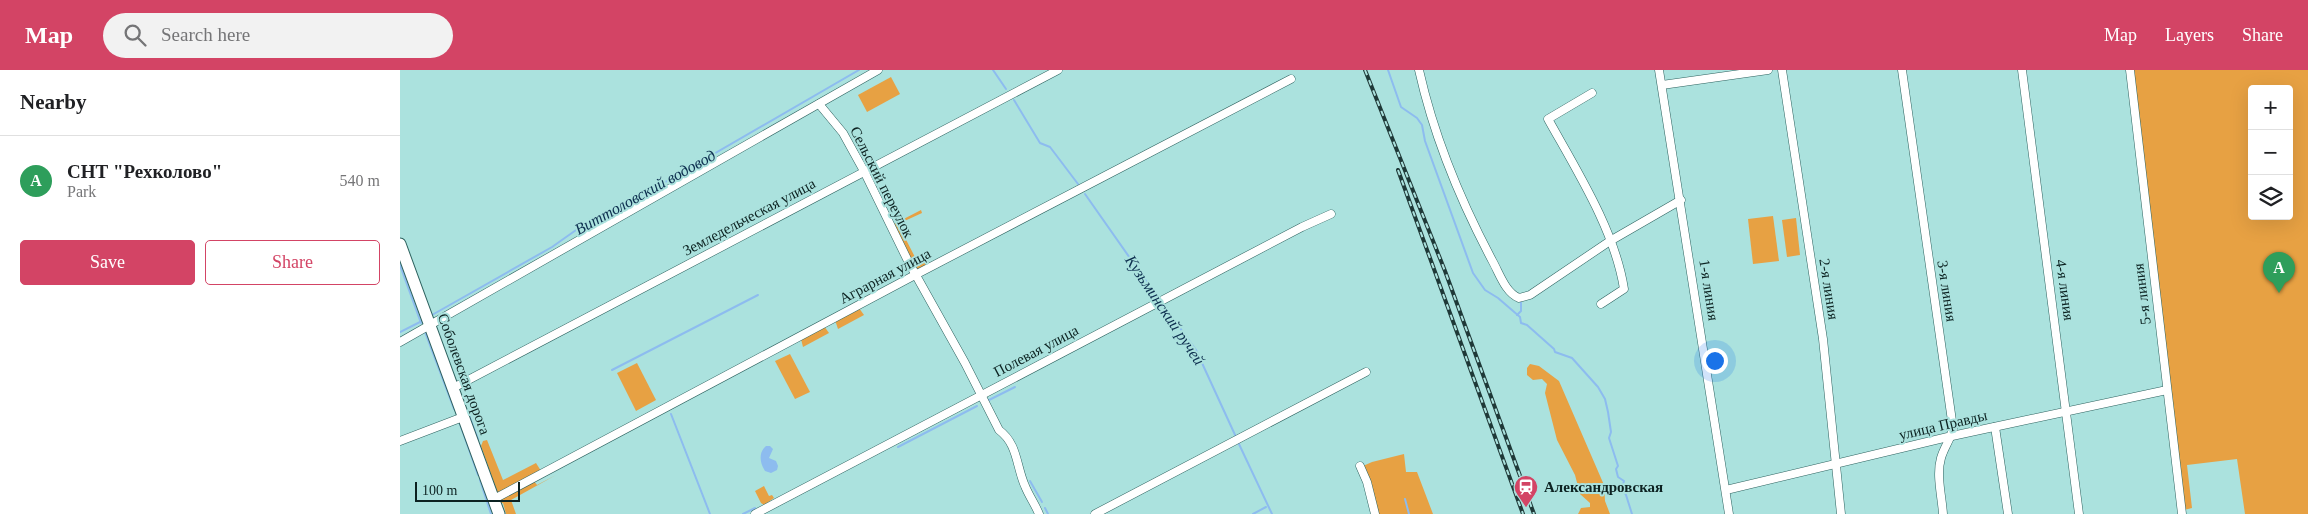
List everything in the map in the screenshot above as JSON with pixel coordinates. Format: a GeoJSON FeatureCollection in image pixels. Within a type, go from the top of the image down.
{"type":"FeatureCollection","features":[{"type":"Feature","properties":{"kind":"street"},"geometry":{"type":"LineString","coordinates":[[400,342],[878,70]]}},
{"type":"Feature","properties":{"kind":"street","name":"Земледельческая улица"},"geometry":{"type":"LineString","coordinates":[[453,388],[1058,70]]}},
{"type":"Feature","properties":{"kind":"street"},"geometry":{"type":"LineString","coordinates":[[1428,70],[1420,72],[1452,176],[1480,238],[1506,287],[1516,297],[1519,298],[1530,294],[1610,240],[1681,200]]}},
{"type":"Feature","properties":{"kind":"street","name":"1-я линия"},"geometry":{"type":"LineString","coordinates":[[1659,70],[1730,514]]}},
{"type":"Feature","properties":{"kind":"street"},"geometry":{"type":"LineString","coordinates":[[1662,85],[1768,70]]}},
{"type":"Feature","properties":{"kind":"street","name":"2-я линия"},"geometry":{"type":"LineString","coordinates":[[1782,70],[1823,339],[1841,514]]}},
{"type":"Feature","properties":{"kind":"street","name":"3-я линия"},"geometry":{"type":"LineString","coordinates":[[1902,70],[1953,428],[1952,436],[1944,449],[1940,467],[1943,514]]}},
{"type":"Feature","properties":{"kind":"street","name":"4-я линия"},"geometry":{"type":"LineString","coordinates":[[2022,70],[2079,514]]}},
{"type":"Feature","properties":{"kind":"street","name":"5-я линия"},"geometry":{"type":"LineString","coordinates":[[2130,70],[2182,514]]}},
{"type":"Feature","properties":{"kind":"street","name":"Аграрная улица"},"geometry":{"type":"LineString","coordinates":[[494,500],[915,275],[1290,79]]}},
{"type":"Feature","properties":{"kind":"street"},"geometry":{"type":"LineString","coordinates":[[1592,93],[1548,119],[1585,187],[1620,265],[1624,290],[1601,304]]}},
{"type":"Feature","properties":{"kind":"street","name":"Сельский переулок"},"geometry":{"type":"LineString","coordinates":[[819,104],[843,133],[864,171],[888,224],[915,275],[944,322],[999,430],[1006,435],[1016,455],[1025,487],[1040,514]]}},
{"type":"Feature","properties":{"kind":"street","name":"Полевая улица"},"geometry":{"type":"LineString","coordinates":[[755,514],[1302,227],[1331,214]]}},
{"type":"Feature","properties":{"kind":"street","name":"Соболевская дорога"},"geometry":{"type":"LineString","coordinates":[[400,244],[499,514]]}},
{"type":"Feature","properties":{"kind":"street"},"geometry":{"type":"LineString","coordinates":[[1095,514],[1366,372]]}},
{"type":"Feature","properties":{"kind":"street","name":"улица Правды"},"geometry":{"type":"LineString","coordinates":[[1726,490],[1952,436],[2167,390]]}},
{"type":"Feature","properties":{"kind":"street"},"geometry":{"type":"LineString","coordinates":[[400,441],[463,417]]}},
{"type":"Feature","properties":{"kind":"street"},"geometry":{"type":"LineString","coordinates":[[1995,427],[2008,514]]}},
{"type":"Feature","properties":{"kind":"street"},"geometry":{"type":"LineString","coordinates":[[1360,466],[1367,482],[1375,514]]}},
{"type":"Feature","properties":{"kind":"shaded area"},"geometry":{"type":"Polygon","coordinates":[[[2134,70],[2308,70],[2308,514],[2245,514],[2237,459],[2187,465],[2192,508],[2184,510],[2134,70]]]}},
{"type":"Feature","properties":{"kind":"shaded area"},"geometry":{"type":"Polygon","coordinates":[[[891,77],[900,94],[867,112],[858,95],[891,77]]]}},
{"type":"Feature","properties":{"kind":"shaded area"},"geometry":{"type":"Polygon","coordinates":[[[921,210],[922,213],[898,224],[918,263],[927,259],[930,264],[917,272],[894,224],[921,210]]]}},
{"type":"Feature","properties":{"kind":"shaded area"},"geometry":{"type":"Polygon","coordinates":[[[1773,216],[1779,261],[1753,264],[1748,219],[1773,216]]]}},
{"type":"Feature","properties":{"kind":"shaded area"},"geometry":{"type":"Polygon","coordinates":[[[1796,218],[1800,255],[1787,257],[1782,220],[1796,218]]]}},
{"type":"Feature","properties":{"kind":"shaded area"},"geometry":{"type":"Polygon","coordinates":[[[859,308],[864,315],[838,329],[835,320],[859,308]]]}},
{"type":"Feature","properties":{"kind":"shaded area"},"geometry":{"type":"Polygon","coordinates":[[[824,326],[829,333],[803,347],[801,339],[824,326]]]}},
{"type":"Feature","properties":{"kind":"shaded area"},"geometry":{"type":"Polygon","coordinates":[[[790,354],[810,392],[795,399],[775,361],[790,354]]]}},
{"type":"Feature","properties":{"kind":"shaded area"},"geometry":{"type":"Polygon","coordinates":[[[637,363],[656,400],[636,411],[617,373],[637,363]]]}},
{"type":"Feature","properties":{"kind":"shaded area"},"geometry":{"type":"Polygon","coordinates":[[[1530,364],[1539,366],[1559,381],[1604,485],[1605,501],[1610,514],[1578,514],[1581,508],[1590,507],[1590,503],[1580,494],[1575,475],[1557,440],[1545,393],[1547,384],[1542,379],[1533,380],[1527,375],[1527,368],[1530,364]]]}},
{"type":"Feature","properties":{"kind":"shaded area"},"geometry":{"type":"Polygon","coordinates":[[[487,440],[503,480],[536,463],[541,471],[498,493],[496,492],[481,446],[483,441],[487,440]]]}},
{"type":"Feature","properties":{"kind":"shaded area"},"geometry":{"type":"Polygon","coordinates":[[[1404,454],[1406,472],[1417,472],[1433,514],[1378,514],[1363,466],[1404,454]]]}},
{"type":"Feature","properties":{"kind":"shaded area"},"geometry":{"type":"Polygon","coordinates":[[[556,475],[511,500],[516,514],[506,514],[503,503],[500,504],[500,499],[534,481],[537,485],[556,475]]]}},
{"type":"Feature","properties":{"kind":"shaded area"},"geometry":{"type":"Polygon","coordinates":[[[764,486],[769,496],[772,495],[774,498],[764,505],[755,491],[764,486]]]}},
{"type":"Feature","properties":{"kind":"water"},"geometry":{"type":"Polygon","coordinates":[[[766,446],[770,446],[773,449],[769,458],[776,461],[778,466],[777,470],[771,473],[765,471],[761,461],[763,449],[766,446]]]}},
{"type":"Feature","properties":{"kind":"waterway","name":"Виттоловский водовод"},"geometry":{"type":"LineString","coordinates":[[432,315],[552,247],[586,223],[591,225],[859,70]]}},
{"type":"Feature","properties":{"kind":"waterway","name":"Кузьминский ручей"},"geometry":{"type":"LineString","coordinates":[[993,70],[1006,89]]}},
{"type":"Feature","properties":{"kind":"waterway"},"geometry":{"type":"LineString","coordinates":[[1388,70],[1401,107],[1417,118],[1422,125],[1425,141],[1473,273],[1485,290],[1498,298],[1520,317],[1521,323],[1527,325],[1555,352],[1572,358],[1598,387],[1605,399],[1611,432],[1609,438],[1618,466],[1616,469],[1618,477],[1624,481],[1622,488],[1632,514]]}},
{"type":"Feature","properties":{"kind":"waterway","name":"Кузьминский ручей"},"geometry":{"type":"LineString","coordinates":[[1014,100],[1040,143],[1050,147],[1078,184]]}},
{"type":"Feature","properties":{"kind":"waterway","name":"Кузьминский ручей"},"geometry":{"type":"LineString","coordinates":[[1085,194],[1158,298]]}},
{"type":"Feature","properties":{"kind":"waterway"},"geometry":{"type":"LineString","coordinates":[[400,265],[421,323]]}},
{"type":"Feature","properties":{"kind":"waterway"},"geometry":{"type":"LineString","coordinates":[[612,370],[758,295]]}},
{"type":"Feature","properties":{"kind":"waterway"},"geometry":{"type":"LineString","coordinates":[[1517,315],[1521,311],[1521,301]]}},
{"type":"Feature","properties":{"kind":"waterway","name":"Кузьминский ручей"},"geometry":{"type":"LineString","coordinates":[[1161,302],[1196,350],[1236,437]]}},
{"type":"Feature","properties":{"kind":"waterway","name":"Виттоловский водовод"},"geometry":{"type":"LineString","coordinates":[[400,332],[422,321]]}},
{"type":"Feature","properties":{"kind":"waterway"},"geometry":{"type":"LineString","coordinates":[[425,332],[454,409]]}},
{"type":"Feature","properties":{"kind":"waterway"},"geometry":{"type":"LineString","coordinates":[[989,400],[1015,387]]}},
{"type":"Feature","properties":{"kind":"waterway"},"geometry":{"type":"LineString","coordinates":[[898,447],[977,406]]}},
{"type":"Feature","properties":{"kind":"waterway"},"geometry":{"type":"LineString","coordinates":[[467,410],[478,439]]}},
{"type":"Feature","properties":{"kind":"waterway"},"geometry":{"type":"LineString","coordinates":[[671,414],[710,514]]}},
{"type":"Feature","properties":{"kind":"waterway"},"geometry":{"type":"LineString","coordinates":[[460,424],[478,475]]}},
{"type":"Feature","properties":{"kind":"waterway","name":"Кузьминский ручей"},"geometry":{"type":"LineString","coordinates":[[1238,442],[1272,514]]}},
{"type":"Feature","properties":{"kind":"waterway"},"geometry":{"type":"LineString","coordinates":[[480,480],[491,514]]}},
{"type":"Feature","properties":{"kind":"waterway"},"geometry":{"type":"LineString","coordinates":[[1030,481],[1042,502]]}},
{"type":"Feature","properties":{"kind":"waterway"},"geometry":{"type":"LineString","coordinates":[[1405,499],[1409,514]]}},
{"type":"Feature","properties":{"kind":"waterway"},"geometry":{"type":"LineString","coordinates":[[1253,514],[1266,507]]}},
{"type":"Feature","properties":{"kind":"waterway"},"geometry":{"type":"LineString","coordinates":[[743,514],[755,508]]}},
{"type":"Feature","properties":{"kind":"waterway"},"geometry":{"type":"LineString","coordinates":[[1045,508],[1048,514]]}},
{"type":"Feature","properties":{"kind":"railway"},"geometry":{"type":"LineString","coordinates":[[1365,70],[1445,271],[1534,514]]}},
{"type":"Feature","properties":{"kind":"railway"},"geometry":{"type":"LineString","coordinates":[[1398,170],[1523,514]]}},
{"type":"Feature","properties":{"kind":"place","name":"СНТ \"Рехколово\""},"geometry":{"type":"Point","coordinates":[2279,293]}},
{"type":"Feature","properties":{"kind":"place","name":"Александровская"},"geometry":{"type":"Point","coordinates":[1526,508]}}]}
